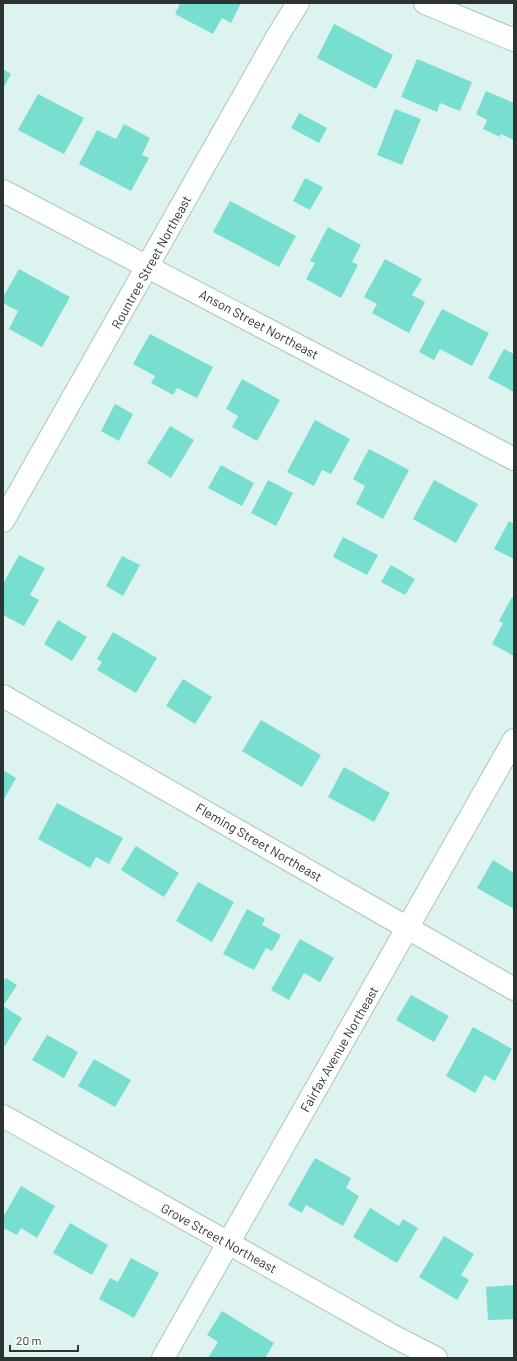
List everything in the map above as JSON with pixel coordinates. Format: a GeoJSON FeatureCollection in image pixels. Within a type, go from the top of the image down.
{"type":"FeatureCollection","features":[{"type":"Feature","properties":{"kind":"street","name":"Rountree Street Northeast"},"geometry":{"type":"LineString","coordinates":[[3,521],[149,266],[277,37],[298,3]]}},
{"type":"Feature","properties":{"kind":"street"},"geometry":{"type":"LineString","coordinates":[[425,3],[514,40]]}},
{"type":"Feature","properties":{"kind":"street","name":"Anson Street Northeast"},"geometry":{"type":"LineString","coordinates":[[3,191],[149,266],[514,459]]}},
{"type":"Feature","properties":{"kind":"street","name":"Fleming Street Northeast"},"geometry":{"type":"LineString","coordinates":[[3,696],[514,988]]}},
{"type":"Feature","properties":{"kind":"street","name":"Fairfax Avenue Northeast"},"geometry":{"type":"LineString","coordinates":[[163,1358],[514,740]]}},
{"type":"Feature","properties":{"kind":"street","name":"Grove Street Northeast"},"geometry":{"type":"LineString","coordinates":[[3,1116],[436,1358]]}},
{"type":"Feature","properties":{"kind":"building"},"geometry":{"type":"Polygon","coordinates":[[[180,3],[241,3],[231,23],[222,18],[213,34],[175,14],[180,3]]]}},
{"type":"Feature","properties":{"kind":"building"},"geometry":{"type":"Polygon","coordinates":[[[334,24],[393,55],[376,89],[317,58],[334,24]]]}},
{"type":"Feature","properties":{"kind":"building"},"geometry":{"type":"Polygon","coordinates":[[[417,59],[472,82],[460,111],[440,103],[437,112],[401,97],[417,59]]]}},
{"type":"Feature","properties":{"kind":"building"},"geometry":{"type":"Polygon","coordinates":[[[3,69],[11,74],[3,89],[3,69]]]}},
{"type":"Feature","properties":{"kind":"building"},"geometry":{"type":"Polygon","coordinates":[[[486,91],[514,103],[514,140],[501,134],[500,137],[483,129],[487,120],[476,114],[486,91]]]}},
{"type":"Feature","properties":{"kind":"building"},"geometry":{"type":"Polygon","coordinates":[[[38,94],[84,118],[64,154],[18,130],[38,94]]]}},
{"type":"Feature","properties":{"kind":"building"},"geometry":{"type":"Polygon","coordinates":[[[395,109],[421,119],[402,165],[377,155],[395,109]]]}},
{"type":"Feature","properties":{"kind":"building"},"geometry":{"type":"Polygon","coordinates":[[[299,113],[327,128],[319,143],[291,128],[299,113]]]}},
{"type":"Feature","properties":{"kind":"building"},"geometry":{"type":"Polygon","coordinates":[[[124,124],[150,138],[142,155],[149,158],[131,191],[79,164],[97,130],[116,139],[124,124]]]}},
{"type":"Feature","properties":{"kind":"building"},"geometry":{"type":"Polygon","coordinates":[[[305,178],[323,187],[310,210],[293,201],[305,178]]]}},
{"type":"Feature","properties":{"kind":"building"},"geometry":{"type":"Polygon","coordinates":[[[230,201],[296,236],[279,267],[213,232],[230,201]]]}},
{"type":"Feature","properties":{"kind":"building"},"geometry":{"type":"Polygon","coordinates":[[[328,227],[361,245],[352,262],[358,265],[341,298],[306,279],[315,263],[310,261],[328,227]]]}},
{"type":"Feature","properties":{"kind":"building"},"geometry":{"type":"Polygon","coordinates":[[[385,259],[422,279],[412,295],[425,302],[409,333],[372,313],[377,304],[364,297],[385,259]]]}},
{"type":"Feature","properties":{"kind":"building"},"geometry":{"type":"Polygon","coordinates":[[[19,269],[70,297],[42,347],[9,329],[18,311],[3,303],[3,297],[19,269]]]}},
{"type":"Feature","properties":{"kind":"building"},"geometry":{"type":"Polygon","coordinates":[[[442,309],[489,333],[472,366],[440,349],[434,360],[419,352],[442,309]]]}},
{"type":"Feature","properties":{"kind":"building"},"geometry":{"type":"Polygon","coordinates":[[[150,334],[213,367],[197,398],[177,388],[173,395],[151,383],[155,376],[133,364],[150,334]]]}},
{"type":"Feature","properties":{"kind":"building"},"geometry":{"type":"Polygon","coordinates":[[[504,349],[514,354],[514,392],[488,378],[504,349]]]}},
{"type":"Feature","properties":{"kind":"building"},"geometry":{"type":"Polygon","coordinates":[[[242,379],[280,400],[257,441],[232,427],[238,416],[226,409],[242,379]]]}},
{"type":"Feature","properties":{"kind":"building"},"geometry":{"type":"Polygon","coordinates":[[[115,404],[133,414],[119,441],[101,431],[115,404]]]}},
{"type":"Feature","properties":{"kind":"building"},"geometry":{"type":"Polygon","coordinates":[[[315,420],[350,439],[331,474],[322,470],[314,486],[287,472],[315,420]]]}},
{"type":"Feature","properties":{"kind":"building"},"geometry":{"type":"Polygon","coordinates":[[[170,426],[194,440],[171,478],[147,463],[170,426]]]}},
{"type":"Feature","properties":{"kind":"building"},"geometry":{"type":"Polygon","coordinates":[[[369,449],[409,470],[383,519],[356,504],[365,486],[353,479],[369,449]]]}},
{"type":"Feature","properties":{"kind":"building"},"geometry":{"type":"Polygon","coordinates":[[[221,465],[254,483],[242,506],[208,488],[221,465]]]}},
{"type":"Feature","properties":{"kind":"building"},"geometry":{"type":"Polygon","coordinates":[[[268,480],[293,493],[276,526],[251,513],[268,480]]]}},
{"type":"Feature","properties":{"kind":"building"},"geometry":{"type":"Polygon","coordinates":[[[434,480],[478,504],[456,543],[413,519],[434,480]]]}},
{"type":"Feature","properties":{"kind":"building"},"geometry":{"type":"Polygon","coordinates":[[[509,521],[514,524],[514,559],[494,549],[509,521]]]}},
{"type":"Feature","properties":{"kind":"building"},"geometry":{"type":"Polygon","coordinates":[[[343,537],[378,555],[367,575],[333,557],[343,537]]]}},
{"type":"Feature","properties":{"kind":"building"},"geometry":{"type":"Polygon","coordinates":[[[19,555],[45,568],[30,595],[39,600],[24,626],[3,615],[3,584],[19,555]]]}},
{"type":"Feature","properties":{"kind":"building"},"geometry":{"type":"Polygon","coordinates":[[[122,556],[140,565],[123,596],[106,586],[122,556]]]}},
{"type":"Feature","properties":{"kind":"building"},"geometry":{"type":"Polygon","coordinates":[[[391,565],[415,579],[405,595],[381,582],[391,565]]]}},
{"type":"Feature","properties":{"kind":"building"},"geometry":{"type":"Polygon","coordinates":[[[512,597],[514,598],[514,656],[492,644],[503,623],[499,621],[512,597]]]}},
{"type":"Feature","properties":{"kind":"building"},"geometry":{"type":"Polygon","coordinates":[[[58,620],[87,637],[72,661],[44,644],[58,620]]]}},
{"type":"Feature","properties":{"kind":"building"},"geometry":{"type":"Polygon","coordinates":[[[113,632],[157,658],[136,693],[97,670],[102,662],[97,659],[113,632]]]}},
{"type":"Feature","properties":{"kind":"building"},"geometry":{"type":"Polygon","coordinates":[[[183,679],[212,697],[195,724],[166,706],[183,679]]]}},
{"type":"Feature","properties":{"kind":"building"},"geometry":{"type":"Polygon","coordinates":[[[261,720],[321,755],[302,787],[242,751],[261,720]]]}},
{"type":"Feature","properties":{"kind":"building"},"geometry":{"type":"Polygon","coordinates":[[[344,767],[390,793],[374,822],[328,797],[344,767]]]}},
{"type":"Feature","properties":{"kind":"building"},"geometry":{"type":"Polygon","coordinates":[[[3,770],[16,778],[3,801],[3,770]]]}},
{"type":"Feature","properties":{"kind":"building"},"geometry":{"type":"Polygon","coordinates":[[[57,803],[123,838],[109,864],[96,857],[90,868],[38,839],[57,803]]]}},
{"type":"Feature","properties":{"kind":"building"},"geometry":{"type":"Polygon","coordinates":[[[136,846],[179,873],[164,897],[121,870],[136,846]]]}},
{"type":"Feature","properties":{"kind":"building"},"geometry":{"type":"Polygon","coordinates":[[[493,860],[514,873],[514,909],[477,888],[493,860]]]}},
{"type":"Feature","properties":{"kind":"building"},"geometry":{"type":"Polygon","coordinates":[[[198,882],[234,902],[212,942],[176,921],[198,882]]]}},
{"type":"Feature","properties":{"kind":"building"},"geometry":{"type":"Polygon","coordinates":[[[247,909],[265,919],[262,925],[281,935],[272,951],[266,948],[254,970],[223,954],[247,909]]]}},
{"type":"Feature","properties":{"kind":"building"},"geometry":{"type":"Polygon","coordinates":[[[300,939],[334,958],[320,982],[304,973],[289,1000],[271,990],[300,939]]]}},
{"type":"Feature","properties":{"kind":"building"},"geometry":{"type":"Polygon","coordinates":[[[6,978],[17,985],[3,1006],[3,982],[6,978]]]}},
{"type":"Feature","properties":{"kind":"building"},"geometry":{"type":"Polygon","coordinates":[[[411,995],[449,1016],[434,1042],[396,1020],[411,995]]]}},
{"type":"Feature","properties":{"kind":"building"},"geometry":{"type":"Polygon","coordinates":[[[3,1006],[22,1018],[5,1046],[3,1044],[3,1006]]]}},
{"type":"Feature","properties":{"kind":"building"},"geometry":{"type":"Polygon","coordinates":[[[473,1027],[512,1049],[495,1081],[485,1075],[475,1093],[446,1076],[473,1027]]]}},
{"type":"Feature","properties":{"kind":"building"},"geometry":{"type":"Polygon","coordinates":[[[47,1035],[78,1052],[64,1078],[32,1060],[47,1035]]]}},
{"type":"Feature","properties":{"kind":"building"},"geometry":{"type":"Polygon","coordinates":[[[94,1059],[131,1080],[115,1107],[78,1086],[94,1059]]]}},
{"type":"Feature","properties":{"kind":"building"},"geometry":{"type":"Polygon","coordinates":[[[315,1158],[351,1178],[346,1188],[359,1196],[343,1226],[306,1205],[302,1213],[288,1205],[315,1158]]]}},
{"type":"Feature","properties":{"kind":"building"},"geometry":{"type":"Polygon","coordinates":[[[21,1186],[55,1206],[37,1238],[21,1228],[17,1235],[3,1228],[3,1217],[21,1186]]]}},
{"type":"Feature","properties":{"kind":"building"},"geometry":{"type":"Polygon","coordinates":[[[370,1208],[399,1226],[403,1219],[418,1228],[397,1263],[353,1237],[370,1208]]]}},
{"type":"Feature","properties":{"kind":"building"},"geometry":{"type":"Polygon","coordinates":[[[70,1223],[108,1245],[92,1275],[53,1253],[70,1223]]]}},
{"type":"Feature","properties":{"kind":"building"},"geometry":{"type":"Polygon","coordinates":[[[444,1236],[474,1254],[461,1275],[469,1280],[457,1300],[419,1277],[444,1236]]]}},
{"type":"Feature","properties":{"kind":"building"},"geometry":{"type":"Polygon","coordinates":[[[131,1258],[159,1273],[134,1318],[99,1299],[110,1278],[118,1282],[131,1258]]]}},
{"type":"Feature","properties":{"kind":"building"},"geometry":{"type":"Polygon","coordinates":[[[514,1285],[514,1319],[488,1320],[486,1287],[514,1285]]]}},
{"type":"Feature","properties":{"kind":"building"},"geometry":{"type":"Polygon","coordinates":[[[222,1311],[274,1343],[265,1358],[208,1358],[218,1342],[207,1335],[222,1311]]]}}]}
